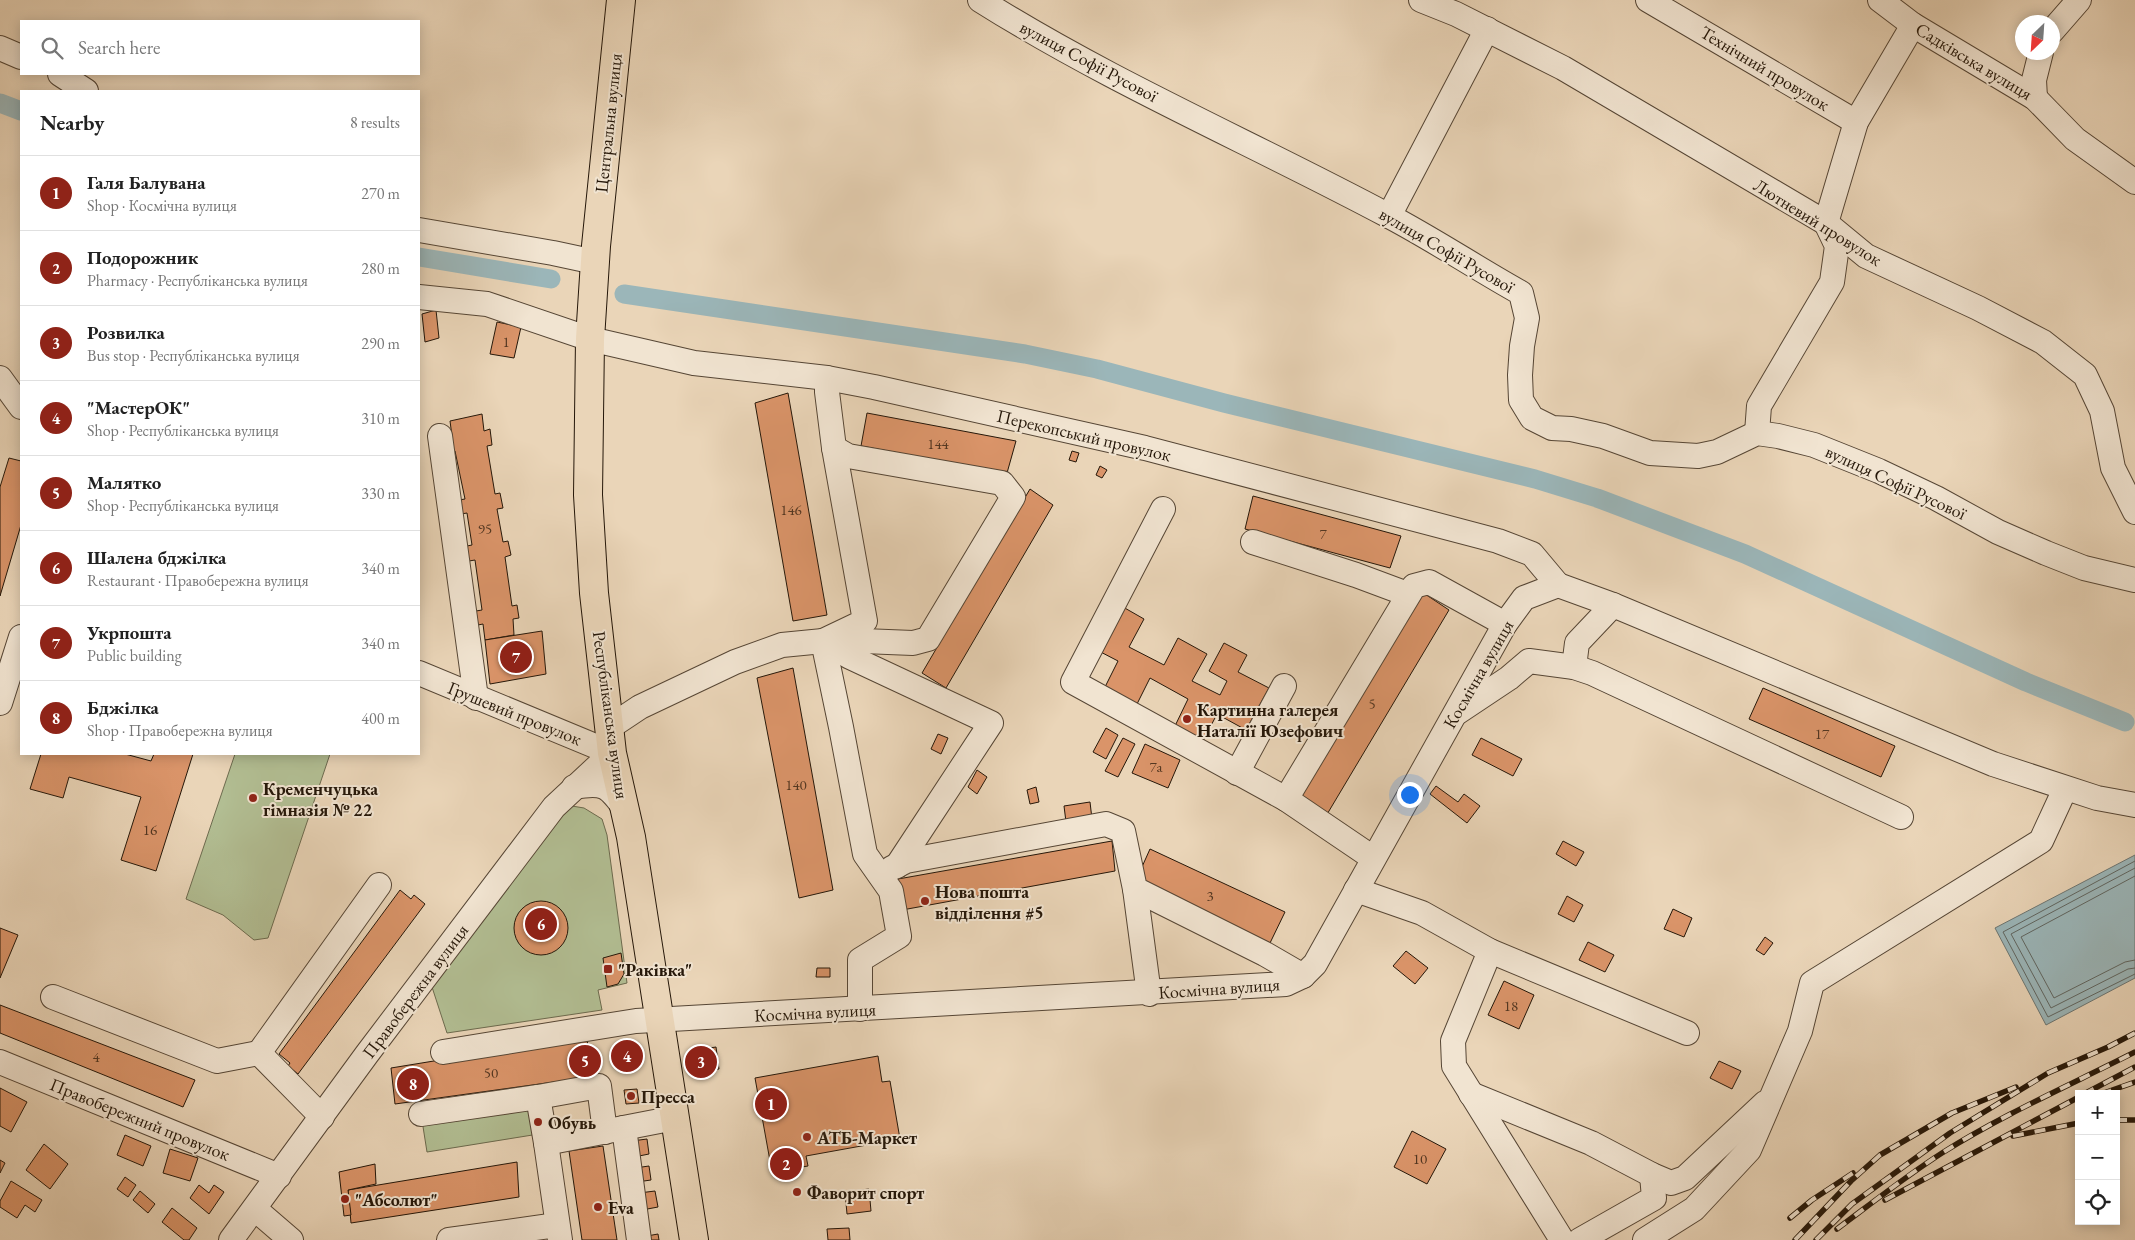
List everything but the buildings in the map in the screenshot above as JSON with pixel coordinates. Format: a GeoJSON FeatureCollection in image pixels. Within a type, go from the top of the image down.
{"type":"FeatureCollection","features":[{"type":"Feature","properties":{"kind":"main road","name":"Центральна вулиця"},"geometry":{"type":"LineString","coordinates":[[596,254],[621,0]]}},
{"type":"Feature","properties":{"kind":"main road","name":"Республіканська вулиця"},"geometry":{"type":"LineString","coordinates":[[596,254],[590,339],[588,495],[594,593],[611,740],[631,837],[694,1240]]}},
{"type":"Feature","properties":{"kind":"street","name":"вулиця Софії Русової"},"geometry":{"type":"LineString","coordinates":[[980,0],[1023,27],[1137,88],[1389,216],[1521,293],[1527,318],[1522,346],[1521,400],[1532,418],[1552,428],[1572,429],[1603,436],[1650,453],[1698,456],[1717,452],[1757,433],[1778,436],[1822,448],[1887,475],[1936,498],[1998,532],[2084,568],[2135,580]]}},
{"type":"Feature","properties":{"kind":"street","name":"Лютневий провулок"},"geometry":{"type":"LineString","coordinates":[[1421,0],[1456,14],[1563,68],[1826,223],[1866,256],[1978,308],[2043,342],[2085,375],[2102,411],[2113,468],[2135,512]]}},
{"type":"Feature","properties":{"kind":"street","name":"Технічний провулок"},"geometry":{"type":"LineString","coordinates":[[1648,0],[1856,122]]}},
{"type":"Feature","properties":{"kind":"street","name":"Садківська вулиця"},"geometry":{"type":"LineString","coordinates":[[1880,0],[1914,25],[2035,98],[2075,139],[2135,182]]}},
{"type":"Feature","properties":{"kind":"street"},"geometry":{"type":"LineString","coordinates":[[2060,22],[2079,0]]}},
{"type":"Feature","properties":{"kind":"street"},"geometry":{"type":"LineString","coordinates":[[1757,433],[1759,406],[1832,282],[1837,246],[1826,223],[1856,122],[1914,25]]}},
{"type":"Feature","properties":{"kind":"street"},"geometry":{"type":"LineString","coordinates":[[1389,216],[1487,30]]}},
{"type":"Feature","properties":{"kind":"street"},"geometry":{"type":"LineString","coordinates":[[0,48],[20,57]]}},
{"type":"Feature","properties":{"kind":"street"},"geometry":{"type":"LineString","coordinates":[[2035,98],[2034,80],[2040,60]]}},
{"type":"Feature","properties":{"kind":"street"},"geometry":{"type":"LineString","coordinates":[[62,75],[84,90]]}},
{"type":"Feature","properties":{"kind":"street"},"geometry":{"type":"LineString","coordinates":[[420,230],[553,253],[596,254]]}},
{"type":"Feature","properties":{"kind":"street","name":"Перекопський провулок"},"geometry":{"type":"LineString","coordinates":[[420,297],[487,304],[590,339],[694,363],[827,378],[1145,448],[1498,541],[1532,554],[1558,585]]}},
{"type":"Feature","properties":{"kind":"street"},"geometry":{"type":"LineString","coordinates":[[0,378],[20,406]]}},
{"type":"Feature","properties":{"kind":"street"},"geometry":{"type":"LineString","coordinates":[[827,378],[834,448],[865,621],[833,636]]}},
{"type":"Feature","properties":{"kind":"street"},"geometry":{"type":"LineString","coordinates":[[440,436],[476,698]]}},
{"type":"Feature","properties":{"kind":"street"},"geometry":{"type":"LineString","coordinates":[[833,636],[863,641],[913,643],[928,639],[1013,497],[1002,483],[848,456],[834,448]]}},
{"type":"Feature","properties":{"kind":"street"},"geometry":{"type":"LineString","coordinates":[[1163,509],[1072,682],[1286,800],[1373,858]]}},
{"type":"Feature","properties":{"kind":"street"},"geometry":{"type":"LineString","coordinates":[[1253,542],[1356,575],[1407,594]]}},
{"type":"Feature","properties":{"kind":"street"},"geometry":{"type":"LineString","coordinates":[[1286,800],[1407,594],[1414,586],[1429,582],[1505,624]]}},
{"type":"Feature","properties":{"kind":"street"},"geometry":{"type":"LineString","coordinates":[[1558,585],[1613,605],[1992,764],[2065,789],[2097,798],[2135,805]]}},
{"type":"Feature","properties":{"kind":"street","name":"Космічна вулиця"},"geometry":{"type":"LineString","coordinates":[[443,1052],[636,1021],[1149,994],[1286,984],[1303,976],[1315,964],[1505,624],[1524,598],[1558,585]]}},
{"type":"Feature","properties":{"kind":"street"},"geometry":{"type":"LineString","coordinates":[[1574,667],[1577,643],[1613,605]]}},
{"type":"Feature","properties":{"kind":"street"},"geometry":{"type":"LineString","coordinates":[[833,636],[842,727],[865,854],[889,870]]}},
{"type":"Feature","properties":{"kind":"street"},"geometry":{"type":"LineString","coordinates":[[833,636],[850,657],[991,723],[889,870],[899,936],[860,960],[860,1009]]}},
{"type":"Feature","properties":{"kind":"street","name":"Правобережна вулиця"},"geometry":{"type":"LineString","coordinates":[[231,1240],[367,1054],[548,815],[574,787],[640,707],[735,662],[782,645],[833,636]]}},
{"type":"Feature","properties":{"kind":"street"},"geometry":{"type":"LineString","coordinates":[[0,703],[20,639]]}},
{"type":"Feature","properties":{"kind":"street"},"geometry":{"type":"LineString","coordinates":[[1454,714],[1509,678],[1529,662],[1574,667],[1592,673],[1901,817]]}},
{"type":"Feature","properties":{"kind":"street","name":"Грушевий провулок"},"geometry":{"type":"LineString","coordinates":[[420,673],[476,698],[611,740]]}},
{"type":"Feature","properties":{"kind":"street"},"geometry":{"type":"LineString","coordinates":[[1237,773],[1284,686]]}},
{"type":"Feature","properties":{"kind":"street"},"geometry":{"type":"LineString","coordinates":[[574,787],[594,784],[612,791],[625,809]]}},
{"type":"Feature","properties":{"kind":"street"},"geometry":{"type":"LineString","coordinates":[[1646,1240],[1694,1209],[1749,1150],[1800,1031],[1812,983],[2040,841],[2065,789]]}},
{"type":"Feature","properties":{"kind":"street"},"geometry":{"type":"LineString","coordinates":[[889,870],[906,861],[1106,824],[1123,831],[1135,889],[1149,994]]}},
{"type":"Feature","properties":{"kind":"street"},"geometry":{"type":"LineString","coordinates":[[53,997],[217,1061],[259,1053],[378,885]]}},
{"type":"Feature","properties":{"kind":"street"},"geometry":{"type":"LineString","coordinates":[[1135,889],[1265,954],[1303,976]]}},
{"type":"Feature","properties":{"kind":"street"},"geometry":{"type":"LineString","coordinates":[[1356,890],[1422,914],[1490,951],[1687,1033]]}},
{"type":"Feature","properties":{"kind":"street"},"geometry":{"type":"LineString","coordinates":[[1490,951],[1453,1041],[1454,1066],[1562,1240]]}},
{"type":"Feature","properties":{"kind":"street"},"geometry":{"type":"LineString","coordinates":[[259,1053],[322,1118]]}},
{"type":"Feature","properties":{"kind":"street","name":"Правобережний провулок"},"geometry":{"type":"LineString","coordinates":[[0,1062],[279,1176]]}},
{"type":"Feature","properties":{"kind":"street"},"geometry":{"type":"LineString","coordinates":[[421,1114],[599,1086],[614,1130],[639,1240]]}},
{"type":"Feature","properties":{"kind":"street"},"geometry":{"type":"LineString","coordinates":[[1471,1094],[1591,1144],[1659,1185]]}},
{"type":"Feature","properties":{"kind":"street"},"geometry":{"type":"LineString","coordinates":[[450,1240],[559,1232],[538,1097]]}},
{"type":"Feature","properties":{"kind":"street"},"geometry":{"type":"LineString","coordinates":[[1580,1240],[1659,1185],[1686,1178],[1770,1098]]}},
{"type":"Feature","properties":{"kind":"street"},"geometry":{"type":"LineString","coordinates":[[546,1143],[675,1118]]}},
{"type":"Feature","properties":{"kind":"street"},"geometry":{"type":"LineString","coordinates":[[255,1209],[291,1240]]}},
{"type":"Feature","properties":{"kind":"green space"},"geometry":{"type":"Polygon","coordinates":[[[235,755],[330,755],[268,938],[254,940],[223,915],[186,899],[235,755]]]}},
{"type":"Feature","properties":{"kind":"green space"},"geometry":{"type":"Polygon","coordinates":[[[572,806],[584,808],[602,819],[607,835],[627,983],[598,990],[602,1010],[447,1033],[432,987],[561,813],[572,806]]]}},
{"type":"Feature","properties":{"kind":"green space"},"geometry":{"type":"Polygon","coordinates":[[[538,1097],[545,1133],[427,1152],[421,1114],[538,1097]]]}},
{"type":"Feature","properties":{"kind":"water"},"geometry":{"type":"Polygon","coordinates":[[[2135,855],[2135,978],[2046,1025],[1995,928],[2135,855]]]}},
{"type":"Feature","properties":{"kind":"waterway"},"geometry":{"type":"LineString","coordinates":[[0,103],[20,111]]}},
{"type":"Feature","properties":{"kind":"waterway"},"geometry":{"type":"LineString","coordinates":[[420,257],[551,279]]}},
{"type":"Feature","properties":{"kind":"waterway"},"geometry":{"type":"LineString","coordinates":[[624,294],[1025,354],[1097,369],[1224,403],[1535,479],[1597,498],[1745,554],[2026,682],[2125,722]]}},
{"type":"Feature","properties":{"kind":"railway"},"geometry":{"type":"LineString","coordinates":[[1816,1240],[1852,1204],[1950,1133],[2048,1073],[2135,1033]]}},
{"type":"Feature","properties":{"kind":"railway"},"geometry":{"type":"LineString","coordinates":[[1837,1229],[1915,1171],[1965,1139],[2135,1052]]}},
{"type":"Feature","properties":{"kind":"railway"},"geometry":{"type":"LineString","coordinates":[[2092,1090],[2135,1067]]}},
{"type":"Feature","properties":{"kind":"railway"},"geometry":{"type":"LineString","coordinates":[[2112,1090],[2135,1082]]}},
{"type":"Feature","properties":{"kind":"railway"},"geometry":{"type":"LineString","coordinates":[[1795,1240],[1851,1181],[1880,1155],[1952,1113],[2016,1087]]}},
{"type":"Feature","properties":{"kind":"railway"},"geometry":{"type":"LineString","coordinates":[[1885,1200],[2075,1099]]}},
{"type":"Feature","properties":{"kind":"railway"},"geometry":{"type":"LineString","coordinates":[[2120,1120],[2135,1120]]}},
{"type":"Feature","properties":{"kind":"railway"},"geometry":{"type":"LineString","coordinates":[[2013,1136],[2075,1124]]}},
{"type":"Feature","properties":{"kind":"railway"},"geometry":{"type":"LineString","coordinates":[[1790,1218],[1812,1200],[1853,1173]]}},
{"type":"Feature","properties":{"kind":"place","name":"Укрпошта"},"geometry":{"type":"Point","coordinates":[516,657]}},
{"type":"Feature","properties":{"kind":"place","name":"Картинна галерея Наталії Юзефович"},"geometry":{"type":"Point","coordinates":[1187,719]}},
{"type":"Feature","properties":{"kind":"place","name":"Кременчуцька гімназія № 22"},"geometry":{"type":"Point","coordinates":[253,798]}},
{"type":"Feature","properties":{"kind":"place","name":"Нова пошта відділення #5"},"geometry":{"type":"Point","coordinates":[925,901]}},
{"type":"Feature","properties":{"kind":"place","name":"Шалена бджілка"},"geometry":{"type":"Point","coordinates":[541,924]}},
{"type":"Feature","properties":{"kind":"place","name":"\"Раківка\""},"geometry":{"type":"Point","coordinates":[608,969]}},
{"type":"Feature","properties":{"kind":"place","name":"\"МастерОК\""},"geometry":{"type":"Point","coordinates":[627,1056]}},
{"type":"Feature","properties":{"kind":"place","name":"Малятко"},"geometry":{"type":"Point","coordinates":[585,1061]}},
{"type":"Feature","properties":{"kind":"place","name":"Розвилка"},"geometry":{"type":"Point","coordinates":[701,1062]}},
{"type":"Feature","properties":{"kind":"place","name":"Бджілка"},"geometry":{"type":"Point","coordinates":[413,1084]}},
{"type":"Feature","properties":{"kind":"place","name":"Пресса"},"geometry":{"type":"Point","coordinates":[631,1096]}},
{"type":"Feature","properties":{"kind":"place","name":"Галя Балувана"},"geometry":{"type":"Point","coordinates":[771,1104]}},
{"type":"Feature","properties":{"kind":"place","name":"Обувь"},"geometry":{"type":"Point","coordinates":[538,1122]}},
{"type":"Feature","properties":{"kind":"place","name":"АТБ-Маркет"},"geometry":{"type":"Point","coordinates":[807,1137]}},
{"type":"Feature","properties":{"kind":"place","name":"Подорожник"},"geometry":{"type":"Point","coordinates":[786,1164]}},
{"type":"Feature","properties":{"kind":"place","name":"Фаворит спорт"},"geometry":{"type":"Point","coordinates":[797,1192]}},
{"type":"Feature","properties":{"kind":"place","name":"\"Абсолют\""},"geometry":{"type":"Point","coordinates":[345,1199]}},
{"type":"Feature","properties":{"kind":"place","name":"Eva"},"geometry":{"type":"Point","coordinates":[598,1207]}}]}
